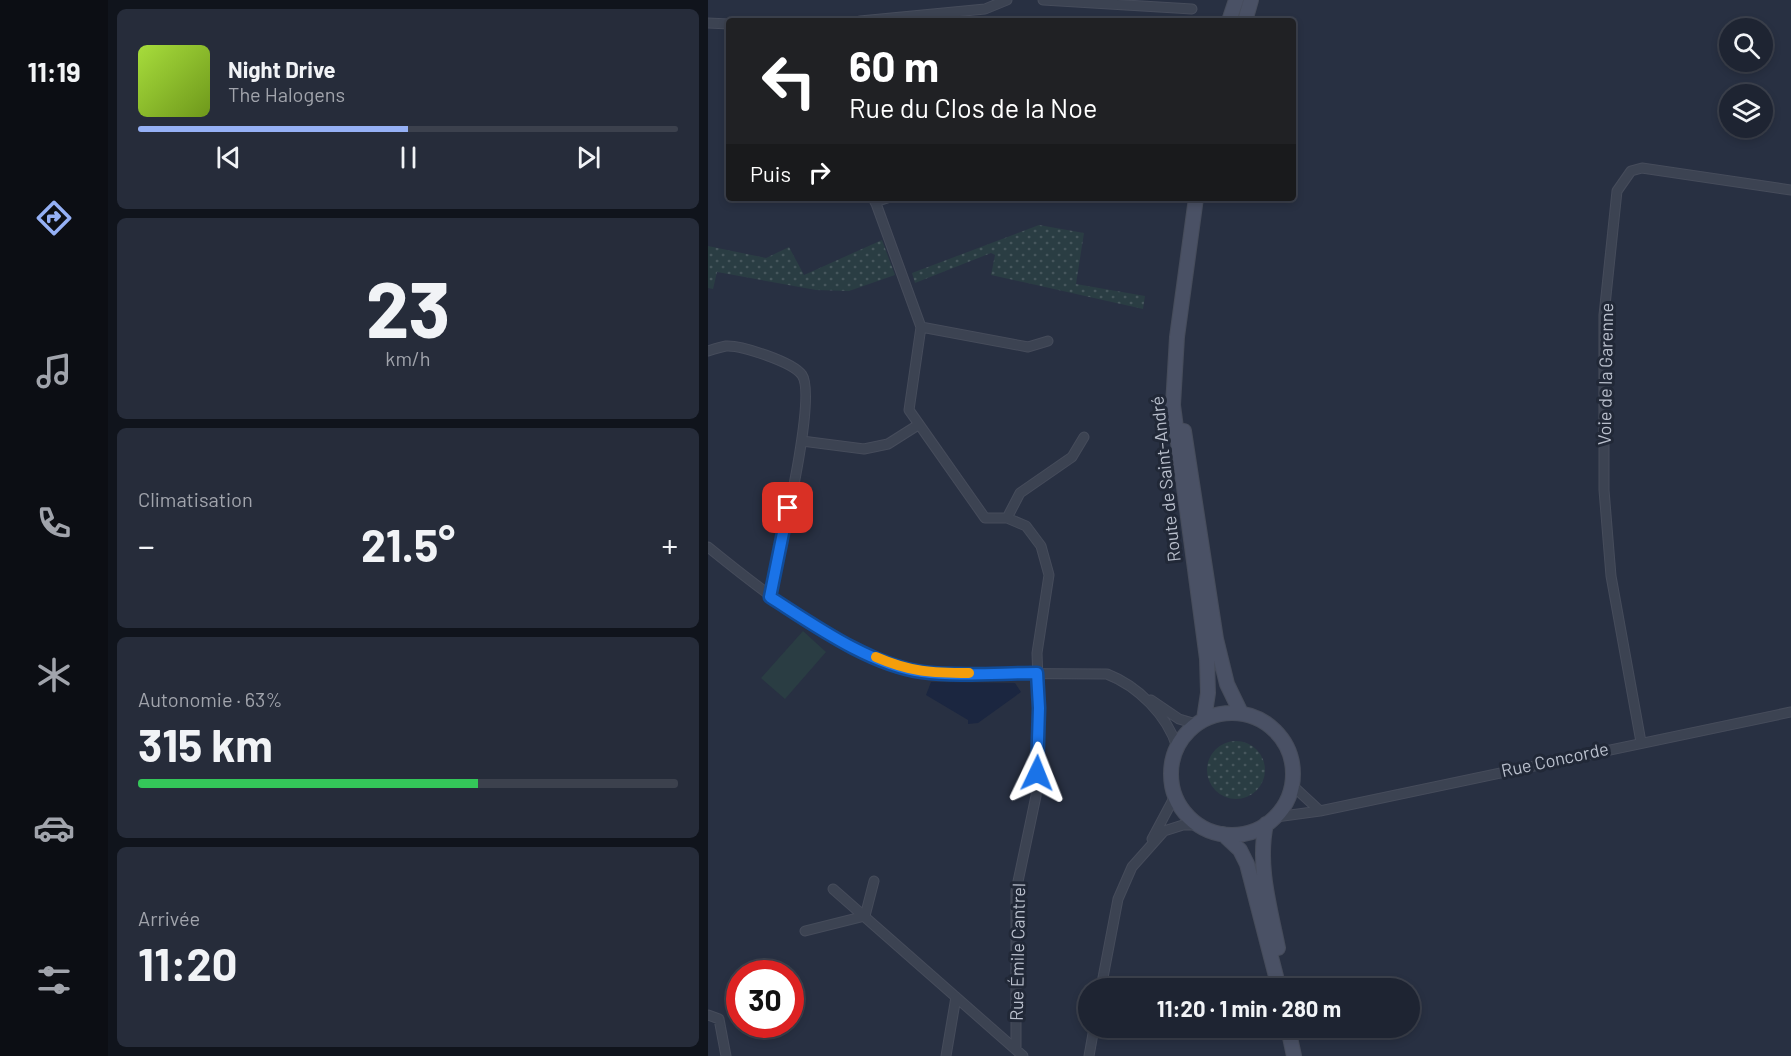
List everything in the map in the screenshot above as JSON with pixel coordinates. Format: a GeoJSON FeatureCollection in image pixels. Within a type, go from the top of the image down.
{"type":"FeatureCollection","features":[{"type":"Feature","properties":{"kind":"main road"},"geometry":{"type":"LineString","coordinates":[[1230,18],[1236,0]]}},
{"type":"Feature","properties":{"kind":"main road"},"geometry":{"type":"LineString","coordinates":[[1246,18],[1251,0]]}},
{"type":"Feature","properties":{"kind":"main road","name":"Route de Saint-André"},"geometry":{"type":"LineString","coordinates":[[1196,201],[1177,337],[1173,405],[1207,659],[1208,693],[1200,722]]}},
{"type":"Feature","properties":{"kind":"main road","name":"Route de Saint-André"},"geometry":{"type":"LineString","coordinates":[[1203,201],[1180,373],[1181,414],[1216,639],[1227,684],[1241,713]]}},
{"type":"Feature","properties":{"kind":"main road"},"geometry":{"type":"LineString","coordinates":[[1271,821],[1246,833],[1223,834],[1198,825],[1187,815],[1175,796],[1171,768],[1177,747],[1200,722],[1226,713],[1241,713],[1265,722],[1279,735],[1292,764],[1292,785],[1286,802],[1271,821],[1262,842],[1263,866],[1284,978]]}},
{"type":"Feature","properties":{"kind":"main road"},"geometry":{"type":"LineString","coordinates":[[1223,834],[1240,850],[1247,864],[1276,978]]}},
{"type":"Feature","properties":{"kind":"main road"},"geometry":{"type":"LineString","coordinates":[[1290,1038],[1294,1056]]}},
{"type":"Feature","properties":{"kind":"main road"},"geometry":{"type":"LineString","coordinates":[[1297,1038],[1301,1056]]}},
{"type":"Feature","properties":{"kind":"street"},"geometry":{"type":"LineString","coordinates":[[891,18],[985,9],[1007,0]]}},
{"type":"Feature","properties":{"kind":"street"},"geometry":{"type":"LineString","coordinates":[[1043,0],[1192,9]]}},
{"type":"Feature","properties":{"kind":"street"},"geometry":{"type":"LineString","coordinates":[[708,23],[726,24]]}},
{"type":"Feature","properties":{"kind":"street","name":"Voie de la Garenne"},"geometry":{"type":"LineString","coordinates":[[1641,742],[1611,576],[1605,525],[1605,315],[1617,191],[1631,171],[1642,168],[1791,190]]}},
{"type":"Feature","properties":{"kind":"street"},"geometry":{"type":"LineString","coordinates":[[802,441],[864,449],[888,444],[918,425],[909,410],[921,327],[874,201]]}},
{"type":"Feature","properties":{"kind":"street"},"geometry":{"type":"LineString","coordinates":[[921,327],[1028,347],[1048,341]]}},
{"type":"Feature","properties":{"kind":"street"},"geometry":{"type":"LineString","coordinates":[[708,351],[728,346],[787,363],[803,376],[807,396],[802,441],[770,597]]}},
{"type":"Feature","properties":{"kind":"street","name":"Rue Émile Cantrel"},"geometry":{"type":"LineString","coordinates":[[918,425],[985,518],[1007,518],[1026,526],[1041,546],[1047,560],[1049,575],[1037,653],[1039,708],[1036,796],[1016,891],[1019,1053]]}},
{"type":"Feature","properties":{"kind":"street"},"geometry":{"type":"LineString","coordinates":[[1007,518],[1020,493],[1072,457],[1084,437]]}},
{"type":"Feature","properties":{"kind":"street"},"geometry":{"type":"LineString","coordinates":[[708,548],[770,597],[828,633],[901,668],[923,673],[1107,674],[1123,680],[1179,719],[1200,722]]}},
{"type":"Feature","properties":{"kind":"street"},"geometry":{"type":"LineString","coordinates":[[1138,692],[1171,728],[1177,747]]}},
{"type":"Feature","properties":{"kind":"street","name":"Rue Concorde"},"geometry":{"type":"LineString","coordinates":[[1271,821],[1791,712]]}},
{"type":"Feature","properties":{"kind":"street"},"geometry":{"type":"LineString","coordinates":[[1292,785],[1320,811]]}},
{"type":"Feature","properties":{"kind":"street"},"geometry":{"type":"LineString","coordinates":[[1103,978],[1118,899],[1132,867],[1175,796]]}},
{"type":"Feature","properties":{"kind":"street"},"geometry":{"type":"LineString","coordinates":[[1145,849],[1170,828],[1198,825]]}},
{"type":"Feature","properties":{"kind":"street"},"geometry":{"type":"LineString","coordinates":[[865,916],[874,881]]}},
{"type":"Feature","properties":{"kind":"street"},"geometry":{"type":"LineString","coordinates":[[833,889],[1019,1053]]}},
{"type":"Feature","properties":{"kind":"street"},"geometry":{"type":"LineString","coordinates":[[805,931],[865,916]]}},
{"type":"Feature","properties":{"kind":"street"},"geometry":{"type":"LineString","coordinates":[[946,1056],[956,997]]}},
{"type":"Feature","properties":{"kind":"street"},"geometry":{"type":"LineString","coordinates":[[708,1016],[719,1019],[726,1056]]}},
{"type":"Feature","properties":{"kind":"street"},"geometry":{"type":"LineString","coordinates":[[1089,1056],[1092,1038]]}},
{"type":"Feature","properties":{"kind":"shaded area"},"geometry":{"type":"Polygon","coordinates":[[[1039,225],[1084,233],[1076,284],[1145,296],[1143,309],[991,275],[995,255],[991,253],[915,283],[912,273],[1039,225]]]}},
{"type":"Feature","properties":{"kind":"shaded area"},"geometry":{"type":"Polygon","coordinates":[[[882,240],[895,275],[849,291],[816,290],[717,272],[713,289],[708,288],[708,246],[766,258],[789,247],[804,275],[882,240]]]}},
{"type":"Feature","properties":{"kind":"shaded area"},"geometry":{"type":"Polygon","coordinates":[[[803,631],[826,652],[785,699],[761,678],[803,631]]]}},
{"type":"Feature","properties":{"kind":"shaded area"},"geometry":{"type":"Polygon","coordinates":[[[1236,741],[1247,743],[1260,754],[1265,770],[1263,781],[1252,794],[1236,799],[1225,797],[1212,786],[1207,770],[1209,759],[1220,746],[1236,741]]]}},
{"type":"Feature","properties":{"kind":"water"},"geometry":{"type":"Polygon","coordinates":[[[931,682],[1015,683],[1021,692],[978,723],[968,724],[968,720],[926,695],[931,682]]]}},
{"type":"Feature","properties":{"kind":"slow traffic"},"geometry":{"type":"LineString","coordinates":[[876,657],[901,668],[923,673],[969,673]]}},
{"type":"Feature","properties":{"kind":"route"},"geometry":{"type":"LineString","coordinates":[[788,508],[770,597],[828,633],[901,668],[923,673],[1037,673],[1039,708],[1037,773]]}}]}
